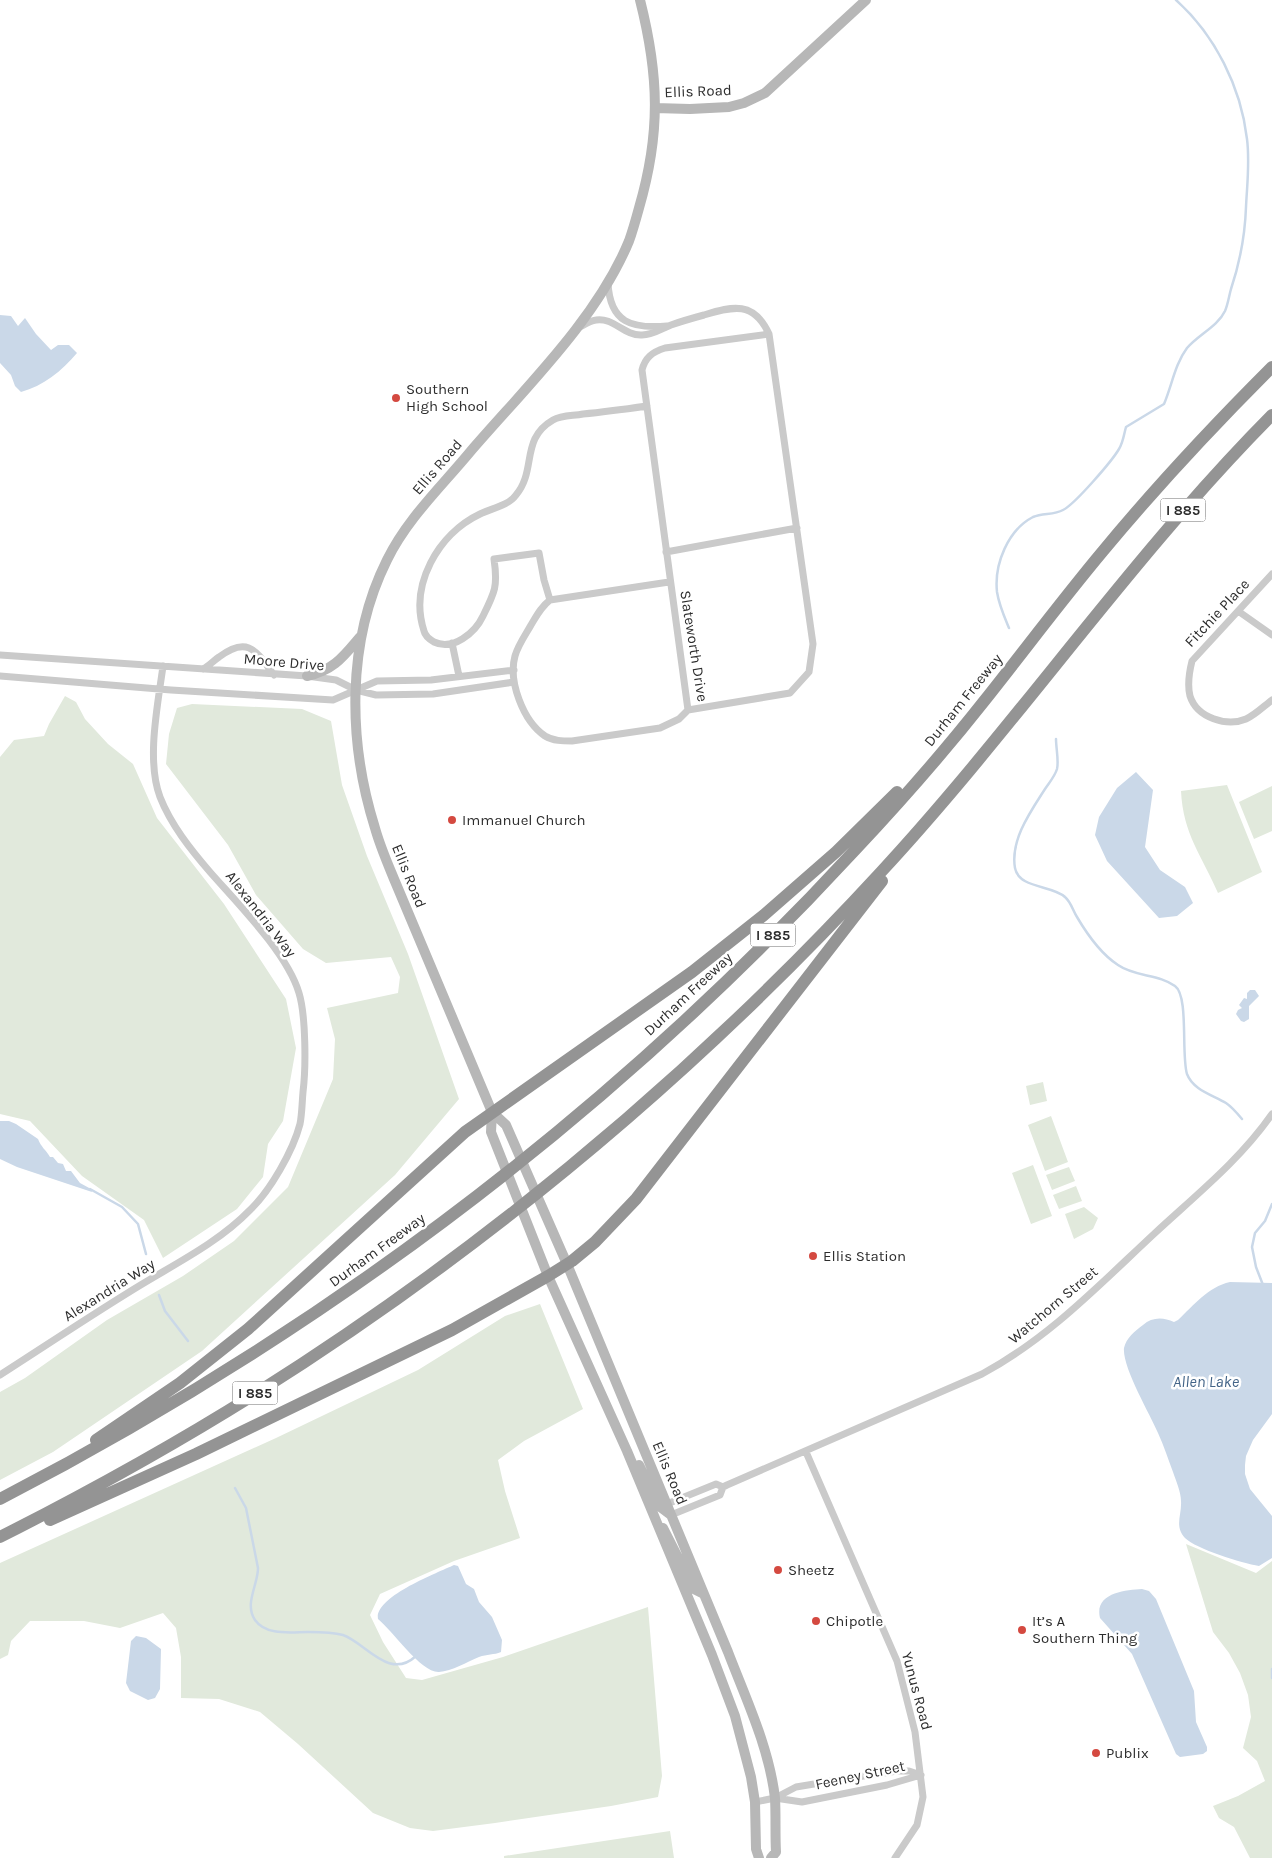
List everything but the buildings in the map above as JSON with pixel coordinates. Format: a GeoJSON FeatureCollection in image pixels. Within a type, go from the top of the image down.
{"type":"FeatureCollection","features":[{"type":"Feature","properties":{"kind":"highway","name":"Durham Freeway"},"geometry":{"type":"LineString","coordinates":[[0,1499],[111,1440],[238,1364],[358,1284],[543,1145],[648,1054],[783,926],[888,814],[982,704],[1085,573],[1136,512],[1202,439],[1272,367]]}},
{"type":"Feature","properties":{"kind":"highway","name":"I 885"},"geometry":{"type":"LineString","coordinates":[[0,1537],[127,1469],[256,1393],[378,1312],[496,1225],[558,1176],[671,1079],[770,986],[866,888],[945,800],[1008,725],[1142,557],[1193,498],[1272,415]]}},
{"type":"Feature","properties":{"kind":"highway"},"geometry":{"type":"LineString","coordinates":[[26,1486],[142,1409],[221,1351],[280,1302],[452,1142],[692,972],[764,915],[814,872],[874,815],[982,704]]}},
{"type":"Feature","properties":{"kind":"highway"},"geometry":{"type":"LineString","coordinates":[[0,1542],[180,1462],[423,1345],[567,1264],[595,1242],[636,1198],[945,800]]}},
{"type":"Feature","properties":{"kind":"main road"},"geometry":{"type":"LineString","coordinates":[[640,0],[650,44],[655,108]]}},
{"type":"Feature","properties":{"kind":"main road","name":"Ellis Road"},"geometry":{"type":"LineString","coordinates":[[771,1858],[776,1852],[775,1798],[761,1739],[728,1652],[567,1264],[506,1125],[492,1112],[379,841],[368,801],[362,767],[356,690],[361,637],[371,598],[386,561],[400,536],[427,501],[575,329],[608,280],[629,240],[647,180],[653,149],[655,108],[729,107],[744,103],[765,93],[866,0]]}},
{"type":"Feature","properties":{"kind":"main road"},"geometry":{"type":"LineString","coordinates":[[307,676],[320,674],[332,667],[361,637]]}},
{"type":"Feature","properties":{"kind":"main road","name":"Ellis Road"},"geometry":{"type":"LineString","coordinates":[[492,1112],[491,1132],[548,1276],[626,1451],[712,1655],[735,1716],[749,1768],[755,1802],[756,1849],[759,1858]]}},
{"type":"Feature","properties":{"kind":"main road"},"geometry":{"type":"LineString","coordinates":[[626,1451],[636,1459],[659,1506],[671,1515]]}},
{"type":"Feature","properties":{"kind":"main road"},"geometry":{"type":"LineString","coordinates":[[653,1517],[667,1534],[694,1589],[704,1594]]}},
{"type":"Feature","properties":{"kind":"street","name":"Slateworth Drive"},"geometry":{"type":"LineString","coordinates":[[608,280],[612,306],[618,315],[633,324],[647,327],[670,326]]}},
{"type":"Feature","properties":{"kind":"street","name":"Slateworth Drive"},"geometry":{"type":"LineString","coordinates":[[575,329],[592,321],[602,320],[612,322],[630,334],[642,336],[729,307],[745,309],[754,314],[764,322],[769,334],[813,644],[809,672],[790,692],[688,710],[642,370],[644,363],[653,353],[665,348],[769,334]]}},
{"type":"Feature","properties":{"kind":"street"},"geometry":{"type":"LineString","coordinates":[[550,600],[539,553],[494,559],[496,587],[480,622],[466,636],[452,643],[438,644],[426,636],[422,624],[420,607],[424,581],[435,553],[443,542],[466,522],[514,498],[525,481],[532,443],[540,429],[559,417],[647,406]]}},
{"type":"Feature","properties":{"kind":"street"},"geometry":{"type":"LineString","coordinates":[[666,552],[798,528]]}},
{"type":"Feature","properties":{"kind":"street","name":"Fitchie Place"},"geometry":{"type":"LineString","coordinates":[[1272,574],[1192,661],[1188,678],[1190,697],[1201,712],[1216,720],[1230,723],[1247,718],[1272,700]]}},
{"type":"Feature","properties":{"kind":"street"},"geometry":{"type":"LineString","coordinates":[[670,582],[550,600],[540,609],[515,654],[514,682],[522,707],[528,716],[545,736],[561,740],[572,741],[660,728],[678,719],[688,710]]}},
{"type":"Feature","properties":{"kind":"street"},"geometry":{"type":"LineString","coordinates":[[1238,611],[1272,635]]}},
{"type":"Feature","properties":{"kind":"street"},"geometry":{"type":"LineString","coordinates":[[452,643],[458,676]]}},
{"type":"Feature","properties":{"kind":"street"},"geometry":{"type":"LineString","coordinates":[[203,669],[229,650],[242,646],[254,650],[274,675]]}},
{"type":"Feature","properties":{"kind":"street","name":"Moore Drive"},"geometry":{"type":"LineString","coordinates":[[0,655],[307,676],[336,680],[356,690],[376,695],[432,694],[514,682]]}},
{"type":"Feature","properties":{"kind":"street","name":"Alexandria Way"},"geometry":{"type":"LineString","coordinates":[[0,1375],[127,1293],[195,1253],[250,1211],[264,1195],[282,1165],[300,1123],[305,1075],[299,992],[282,959],[250,918],[190,849],[159,795],[154,737],[163,666]]}},
{"type":"Feature","properties":{"kind":"street"},"geometry":{"type":"LineString","coordinates":[[0,676],[333,700],[377,681],[431,680],[514,670]]}},
{"type":"Feature","properties":{"kind":"street","name":"Watchorn Street"},"geometry":{"type":"LineString","coordinates":[[667,1504],[716,1484],[723,1487],[806,1452],[982,1374],[1029,1347],[1233,1162],[1272,1114]]}},
{"type":"Feature","properties":{"kind":"street","name":"Yunus Road"},"geometry":{"type":"LineString","coordinates":[[806,1452],[900,1667],[915,1732],[923,1797],[917,1825],[895,1858]]}},
{"type":"Feature","properties":{"kind":"street","name":"Watchorn Street"},"geometry":{"type":"LineString","coordinates":[[671,1515],[720,1495],[723,1487]]}},
{"type":"Feature","properties":{"kind":"street","name":"Feeney Street"},"geometry":{"type":"LineString","coordinates":[[755,1802],[775,1798],[796,1787],[844,1779],[897,1771],[909,1771],[921,1775]]}},
{"type":"Feature","properties":{"kind":"street","name":"Feeney Street"},"geometry":{"type":"LineString","coordinates":[[775,1798],[802,1802],[887,1785],[921,1775]]}},
{"type":"Feature","properties":{"kind":"shaded area"},"geometry":{"type":"Polygon","coordinates":[[[65,696],[76,702],[85,719],[108,744],[133,764],[157,818],[224,904],[286,999],[296,1048],[283,1121],[268,1144],[263,1177],[237,1209],[163,1258],[144,1220],[82,1176],[30,1121],[0,1114],[0,757],[14,740],[44,736],[65,696]]]}},
{"type":"Feature","properties":{"kind":"shaded area"},"geometry":{"type":"Polygon","coordinates":[[[192,704],[302,709],[331,721],[342,785],[367,856],[408,954],[459,1099],[395,1175],[202,1351],[53,1452],[0,1480],[0,1392],[25,1378],[107,1320],[183,1276],[234,1241],[288,1187],[333,1079],[335,1039],[327,1008],[398,993],[400,977],[391,957],[326,963],[303,949],[256,895],[228,845],[166,764],[169,734],[177,708],[192,704]]]}},
{"type":"Feature","properties":{"kind":"shaded area"},"geometry":{"type":"Polygon","coordinates":[[[1227,785],[1262,872],[1218,893],[1189,832],[1185,820],[1181,791],[1227,785]]]}},
{"type":"Feature","properties":{"kind":"shaded area"},"geometry":{"type":"Polygon","coordinates":[[[1272,786],[1272,831],[1254,839],[1239,802],[1272,786]]]}},
{"type":"Feature","properties":{"kind":"shaded area"},"geometry":{"type":"Polygon","coordinates":[[[1043,1082],[1047,1101],[1030,1105],[1026,1086],[1043,1082]]]}},
{"type":"Feature","properties":{"kind":"shaded area"},"geometry":{"type":"Polygon","coordinates":[[[1051,1116],[1068,1162],[1045,1171],[1028,1125],[1051,1116]]]}},
{"type":"Feature","properties":{"kind":"shaded area"},"geometry":{"type":"Polygon","coordinates":[[[1033,1165],[1052,1216],[1031,1224],[1012,1173],[1033,1165]]]}},
{"type":"Feature","properties":{"kind":"shaded area"},"geometry":{"type":"Polygon","coordinates":[[[1069,1167],[1075,1181],[1052,1190],[1046,1175],[1069,1167]]]}},
{"type":"Feature","properties":{"kind":"shaded area"},"geometry":{"type":"Polygon","coordinates":[[[1076,1186],[1082,1201],[1059,1209],[1053,1195],[1076,1186]]]}},
{"type":"Feature","properties":{"kind":"shaded area"},"geometry":{"type":"Polygon","coordinates":[[[1084,1207],[1098,1218],[1093,1229],[1074,1239],[1065,1214],[1084,1207]]]}},
{"type":"Feature","properties":{"kind":"shaded area"},"geometry":{"type":"Polygon","coordinates":[[[540,1304],[583,1409],[524,1441],[498,1460],[505,1491],[520,1538],[454,1561],[380,1594],[370,1615],[383,1642],[406,1678],[422,1680],[503,1657],[648,1607],[662,1776],[658,1797],[611,1806],[433,1831],[410,1828],[373,1813],[260,1712],[219,1699],[181,1698],[181,1657],[176,1628],[163,1613],[120,1628],[84,1621],[30,1621],[11,1641],[8,1655],[0,1659],[0,1563],[276,1438],[418,1370],[505,1316],[540,1304]]]}},
{"type":"Feature","properties":{"kind":"shaded area"},"geometry":{"type":"Polygon","coordinates":[[[1186,1544],[1256,1573],[1272,1561],[1272,1858],[1250,1858],[1234,1827],[1219,1818],[1213,1806],[1238,1796],[1265,1781],[1257,1761],[1243,1748],[1251,1717],[1248,1695],[1240,1673],[1229,1653],[1213,1632],[1186,1544]]]}},
{"type":"Feature","properties":{"kind":"shaded area"},"geometry":{"type":"Polygon","coordinates":[[[670,1831],[674,1858],[504,1858],[504,1856],[670,1831]]]}},
{"type":"Feature","properties":{"kind":"water"},"geometry":{"type":"Polygon","coordinates":[[[0,315],[11,316],[18,326],[25,318],[36,334],[51,350],[58,345],[69,345],[77,353],[52,377],[37,386],[21,392],[15,386],[11,375],[0,363],[0,315]]]}},
{"type":"Feature","properties":{"kind":"water"},"geometry":{"type":"Polygon","coordinates":[[[1136,772],[1153,790],[1145,847],[1160,870],[1185,887],[1193,903],[1177,916],[1159,918],[1107,861],[1095,835],[1099,817],[1117,788],[1136,772]]]}},
{"type":"Feature","properties":{"kind":"water"},"geometry":{"type":"Polygon","coordinates":[[[1250,990],[1255,990],[1259,996],[1249,1006],[1249,1019],[1244,1022],[1236,1014],[1242,1008],[1239,1005],[1244,998],[1247,999],[1247,993],[1250,990]]]}},
{"type":"Feature","properties":{"kind":"water"},"geometry":{"type":"Polygon","coordinates":[[[0,1121],[9,1121],[16,1124],[38,1139],[50,1157],[63,1164],[66,1171],[71,1171],[80,1183],[91,1189],[92,1192],[17,1167],[0,1159],[0,1121]]]}},
{"type":"Feature","properties":{"kind":"water","name":"Allen Lake"},"geometry":{"type":"Polygon","coordinates":[[[1230,1282],[1272,1283],[1272,1414],[1253,1440],[1246,1456],[1245,1465],[1245,1474],[1250,1489],[1272,1516],[1272,1558],[1259,1566],[1231,1559],[1199,1547],[1182,1534],[1179,1525],[1181,1501],[1178,1486],[1162,1443],[1127,1367],[1124,1348],[1134,1332],[1146,1322],[1166,1319],[1174,1322],[1208,1292],[1230,1282]]]}},
{"type":"Feature","properties":{"kind":"water"},"geometry":{"type":"Polygon","coordinates":[[[454,1565],[458,1566],[466,1584],[474,1589],[479,1602],[492,1617],[502,1640],[501,1652],[485,1655],[439,1672],[424,1666],[415,1659],[378,1619],[379,1611],[396,1594],[454,1565]]]}},
{"type":"Feature","properties":{"kind":"water"},"geometry":{"type":"Polygon","coordinates":[[[1142,1589],[1149,1591],[1156,1599],[1194,1691],[1196,1722],[1207,1747],[1207,1751],[1203,1754],[1180,1757],[1176,1754],[1132,1654],[1100,1618],[1099,1610],[1106,1598],[1127,1590],[1142,1589]]]}},
{"type":"Feature","properties":{"kind":"water"},"geometry":{"type":"Polygon","coordinates":[[[136,1636],[146,1638],[161,1649],[160,1689],[155,1698],[148,1700],[130,1691],[126,1683],[131,1641],[136,1636]]]}},
{"type":"Feature","properties":{"kind":"waterway"},"geometry":{"type":"LineString","coordinates":[[1009,628],[999,601],[997,581],[1000,559],[1010,539],[1016,530],[1033,517],[1060,512],[1076,500],[1115,455],[1122,444],[1126,427],[1164,404],[1183,354],[1192,343],[1218,321],[1225,311],[1237,269],[1242,249],[1248,173],[1248,148],[1244,120],[1239,100],[1224,63],[1203,29],[1176,0]]}},
{"type":"Feature","properties":{"kind":"waterway"},"geometry":{"type":"LineString","coordinates":[[1056,739],[1058,762],[1056,772],[1028,816],[1019,836],[1014,857],[1018,875],[1029,883],[1053,890],[1065,897],[1095,943],[1118,965],[1132,972],[1162,979],[1175,986],[1182,1001],[1185,1065],[1190,1080],[1204,1092],[1226,1103],[1242,1119]]}},
{"type":"Feature","properties":{"kind":"waterway"},"geometry":{"type":"LineString","coordinates":[[90,1189],[122,1207],[138,1224],[146,1254]]}},
{"type":"Feature","properties":{"kind":"waterway"},"geometry":{"type":"LineString","coordinates":[[1263,1285],[1256,1267],[1252,1247],[1255,1233],[1265,1221],[1272,1204]]}},
{"type":"Feature","properties":{"kind":"waterway"},"geometry":{"type":"LineString","coordinates":[[159,1295],[165,1311],[188,1341]]}},
{"type":"Feature","properties":{"kind":"waterway"},"geometry":{"type":"LineString","coordinates":[[235,1488],[246,1508],[258,1568],[251,1608],[255,1620],[260,1625],[266,1629],[279,1632],[321,1632],[343,1635],[352,1639],[378,1658],[396,1664],[406,1663],[416,1656]]}},
{"type":"Feature","properties":{"kind":"waterway"},"geometry":{"type":"LineString","coordinates":[[1272,1669],[1272,1678]]}},
{"type":"Feature","properties":{"kind":"place","name":"Southern High School"},"geometry":{"type":"Point","coordinates":[396,398]}},
{"type":"Feature","properties":{"kind":"place","name":"Immanuel Church"},"geometry":{"type":"Point","coordinates":[452,820]}},
{"type":"Feature","properties":{"kind":"place","name":"Ellis Station"},"geometry":{"type":"Point","coordinates":[813,1256]}},
{"type":"Feature","properties":{"kind":"place","name":"Sheetz"},"geometry":{"type":"Point","coordinates":[778,1570]}},
{"type":"Feature","properties":{"kind":"place","name":"Chipotle"},"geometry":{"type":"Point","coordinates":[816,1621]}},
{"type":"Feature","properties":{"kind":"place","name":"It’s A Southern Thing"},"geometry":{"type":"Point","coordinates":[1022,1630]}},
{"type":"Feature","properties":{"kind":"place","name":"Publix"},"geometry":{"type":"Point","coordinates":[1096,1753]}}]}
